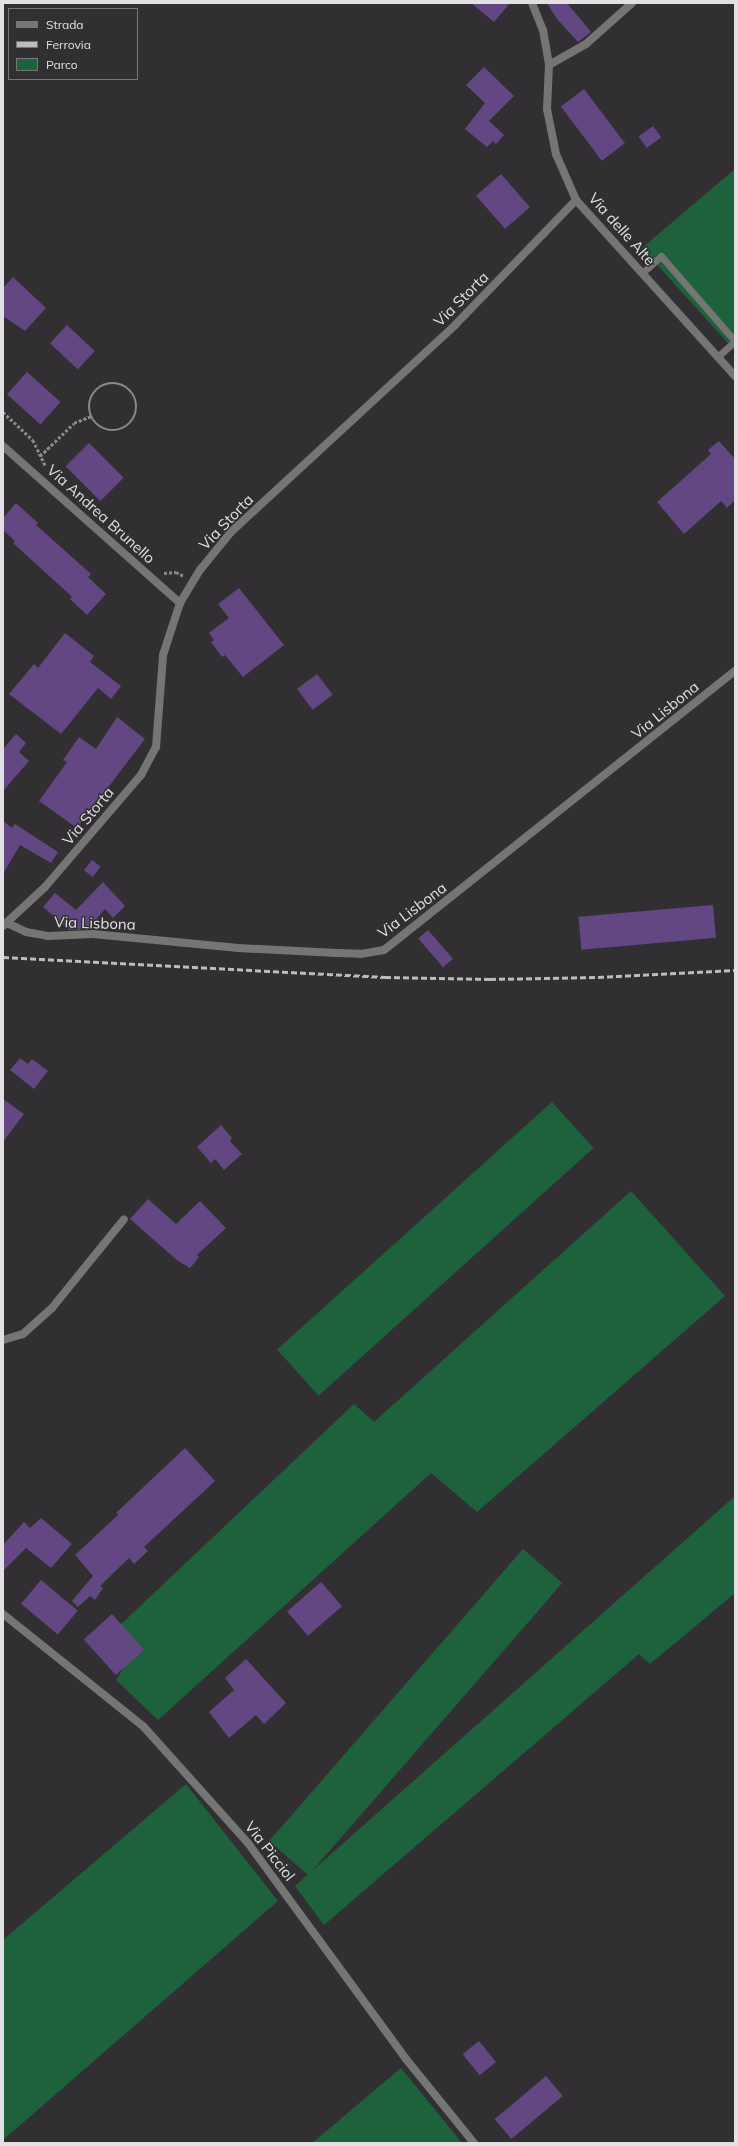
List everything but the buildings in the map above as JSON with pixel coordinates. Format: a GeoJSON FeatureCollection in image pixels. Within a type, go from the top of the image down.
{"type":"FeatureCollection","features":[{"type":"Feature","properties":{"kind":"street","name":"Via delle Alte"},"geometry":{"type":"LineString","coordinates":[[532,3],[544,30],[549,66],[547,109],[556,154],[576,200],[735,376]]}},
{"type":"Feature","properties":{"kind":"street"},"geometry":{"type":"LineString","coordinates":[[549,66],[586,44],[632,3]]}},
{"type":"Feature","properties":{"kind":"street","name":"Via Storta"},"geometry":{"type":"LineString","coordinates":[[5,924],[45,887],[98,828],[141,775],[153,753],[159,725],[163,655],[180,603],[192,582],[231,532],[455,325],[576,200]]}},
{"type":"Feature","properties":{"kind":"street","name":"Via Andrea Brunello"},"geometry":{"type":"LineString","coordinates":[[3,446],[180,603]]}},
{"type":"Feature","properties":{"kind":"street","name":"Via Lisbona"},"geometry":{"type":"LineString","coordinates":[[5,924],[26,932],[48,936],[92,934],[238,948],[361,954],[384,950],[735,671]]}},
{"type":"Feature","properties":{"kind":"street"},"geometry":{"type":"LineString","coordinates":[[3,1340],[22,1334],[52,1308],[124,1219]]}},
{"type":"Feature","properties":{"kind":"street","name":"Via Picciol"},"geometry":{"type":"LineString","coordinates":[[3,1614],[143,1726],[248,1843],[406,2059],[474,2143]]}},
{"type":"Feature","properties":{"kind":"lane"},"geometry":{"type":"LineString","coordinates":[[642,273],[661,256],[735,341],[717,356]]}},
{"type":"Feature","properties":{"kind":"path"},"geometry":{"type":"LineString","coordinates":[[104,385],[122,385],[135,398],[136,416],[124,428],[114,431],[104,429],[91,416],[91,398],[104,385]]}},
{"type":"Feature","properties":{"kind":"path"},"geometry":{"type":"LineString","coordinates":[[3,412],[33,440],[40,456],[52,473]]}},
{"type":"Feature","properties":{"kind":"path"},"geometry":{"type":"LineString","coordinates":[[40,456],[74,423],[91,416]]}},
{"type":"Feature","properties":{"kind":"path"},"geometry":{"type":"LineString","coordinates":[[158,569],[164,574],[176,572],[192,582]]}},
{"type":"Feature","properties":{"kind":"green space"},"geometry":{"type":"Polygon","coordinates":[[[735,169],[735,351],[642,248],[735,169]]]}},
{"type":"Feature","properties":{"kind":"green space"},"geometry":{"type":"Polygon","coordinates":[[[552,1102],[593,1148],[319,1396],[277,1350],[552,1102]]]}},
{"type":"Feature","properties":{"kind":"green space"},"geometry":{"type":"Polygon","coordinates":[[[631,1191],[725,1296],[477,1512],[431,1473],[158,1720],[116,1680],[136,1647],[117,1628],[354,1404],[374,1422],[631,1191]]]}},
{"type":"Feature","properties":{"kind":"green space"},"geometry":{"type":"Polygon","coordinates":[[[735,1496],[735,1593],[650,1664],[639,1654],[324,1925],[295,1886],[735,1496]]]}},
{"type":"Feature","properties":{"kind":"green space"},"geometry":{"type":"Polygon","coordinates":[[[523,1549],[562,1583],[308,1875],[269,1841],[523,1549]]]}},
{"type":"Feature","properties":{"kind":"green space"},"geometry":{"type":"Polygon","coordinates":[[[186,1784],[278,1901],[3,2140],[3,1940],[186,1784]]]}},
{"type":"Feature","properties":{"kind":"green space"},"geometry":{"type":"Polygon","coordinates":[[[401,2068],[462,2143],[312,2143],[401,2068]]]}},
{"type":"Feature","properties":{"kind":"railway"},"geometry":{"type":"LineString","coordinates":[[3,957],[385,977],[490,979],[598,977],[735,970]]}}]}
